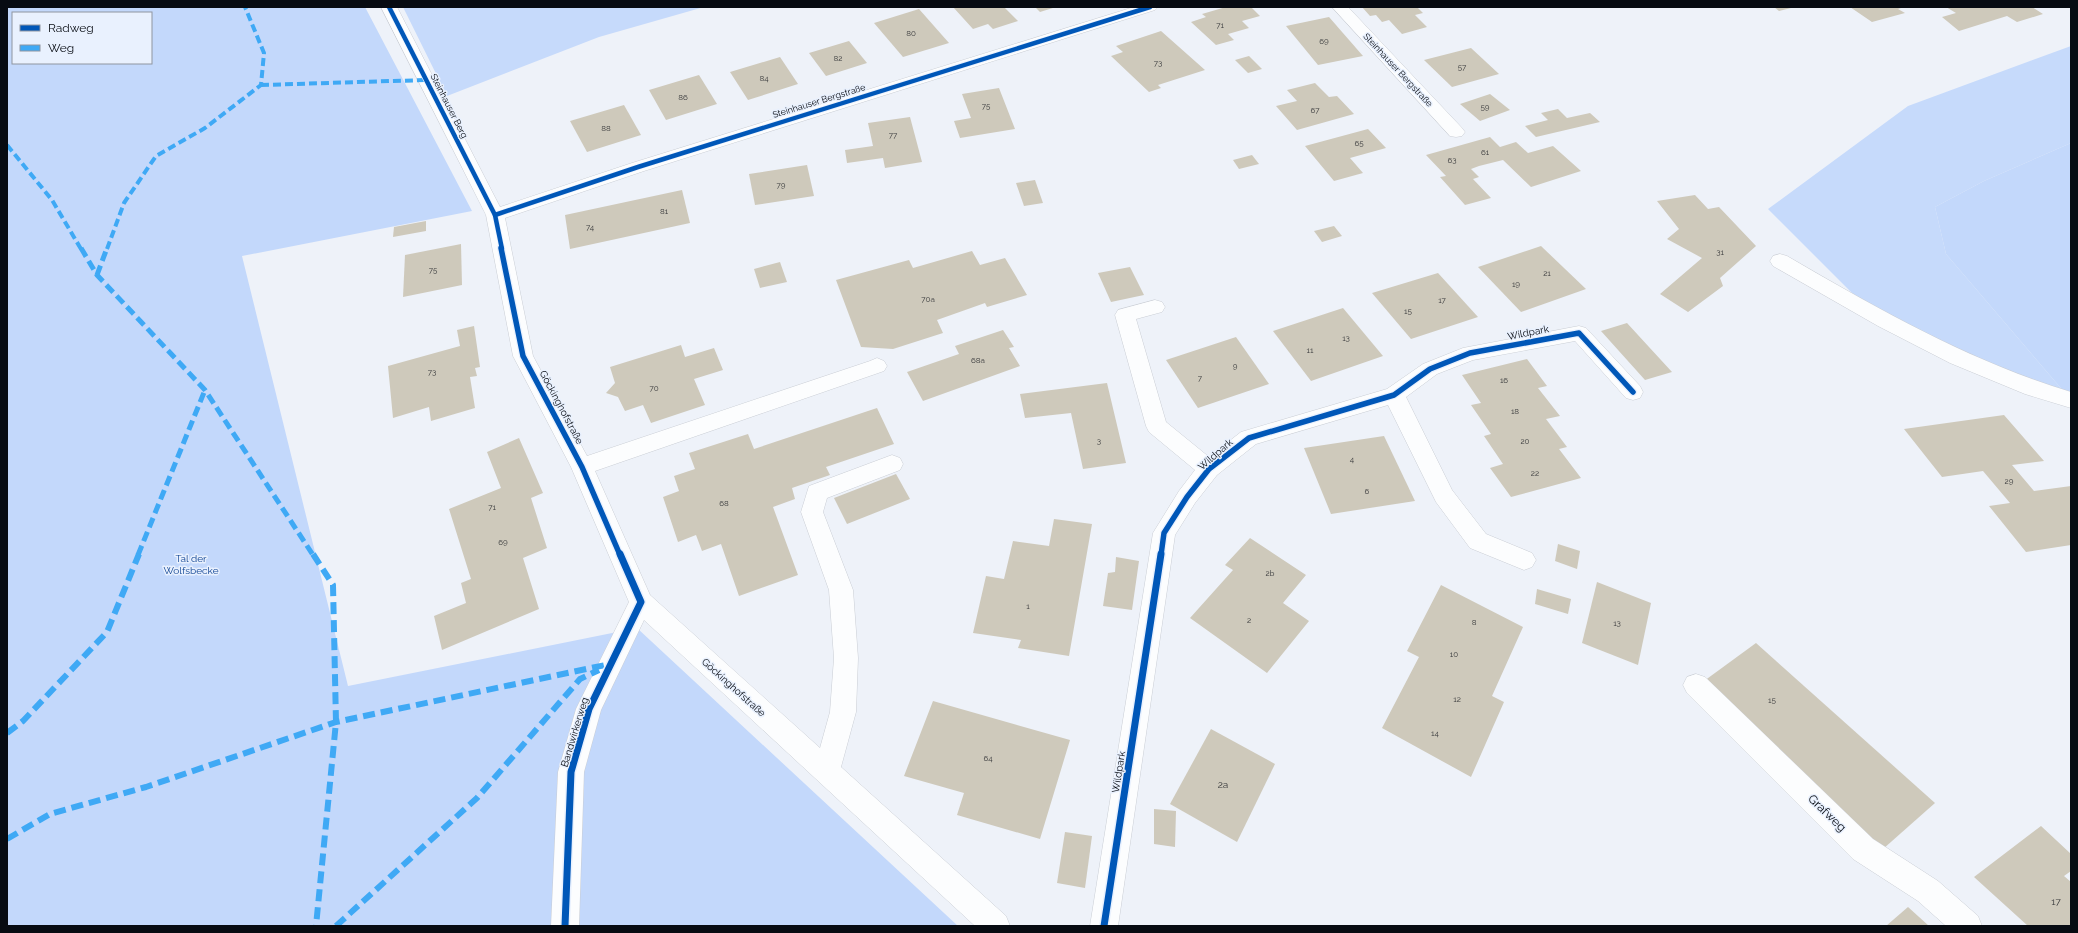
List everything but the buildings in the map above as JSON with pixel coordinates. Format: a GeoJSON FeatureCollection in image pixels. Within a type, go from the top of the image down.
{"type":"FeatureCollection","features":[{"type":"Feature","properties":{"kind":"street","name":"Steinhauser Berg"},"geometry":{"type":"LineString","coordinates":[[389,7],[494,214]]}},
{"type":"Feature","properties":{"kind":"street","name":"Steinhauser Bergstraße"},"geometry":{"type":"LineString","coordinates":[[494,214],[638,167],[1150,7]]}},
{"type":"Feature","properties":{"kind":"street","name":"Steinhauser Bergstraße"},"geometry":{"type":"LineString","coordinates":[[1340,7],[1456,132]]}},
{"type":"Feature","properties":{"kind":"street","name":"Göckinghofstraße"},"geometry":{"type":"LineString","coordinates":[[494,214],[523,356],[582,467],[641,602],[996,926]]}},
{"type":"Feature","properties":{"kind":"street"},"geometry":{"type":"LineString","coordinates":[[1780,260],[1877,317],[1975,366],[2038,391],[2071,400]]}},
{"type":"Feature","properties":{"kind":"street"},"geometry":{"type":"LineString","coordinates":[[1155,308],[1125,315],[1157,426],[1209,469]]}},
{"type":"Feature","properties":{"kind":"street","name":"Wildpark"},"geometry":{"type":"LineString","coordinates":[[1104,926],[1164,533],[1186,497],[1209,469],[1249,438],[1394,395],[1430,369],[1470,354],[1579,333],[1633,392]]}},
{"type":"Feature","properties":{"kind":"street"},"geometry":{"type":"LineString","coordinates":[[582,467],[877,366]]}},
{"type":"Feature","properties":{"kind":"street"},"geometry":{"type":"LineString","coordinates":[[1394,395],[1444,496],[1478,541],[1524,560]]}},
{"type":"Feature","properties":{"kind":"street"},"geometry":{"type":"LineString","coordinates":[[827,772],[843,712],[846,658],[840,590],[812,512],[817,492],[892,464]]}},
{"type":"Feature","properties":{"kind":"street","name":"Bandwirkerweg"},"geometry":{"type":"LineString","coordinates":[[565,926],[571,772],[589,709],[641,602]]}},
{"type":"Feature","properties":{"kind":"street","name":"Grafweg"},"geometry":{"type":"LineString","coordinates":[[1696,685],[1863,848],[1928,891],[1968,926]]}},
{"type":"Feature","properties":{"kind":"shaded area"},"geometry":{"type":"Polygon","coordinates":[[[403,7],[704,7],[599,37],[447,96],[403,7]]]}},
{"type":"Feature","properties":{"kind":"shaded area"},"geometry":{"type":"Polygon","coordinates":[[[2071,46],[2071,143],[1984,181],[1935,207],[1946,254],[2065,393],[1977,365],[1873,314],[1768,209],[1908,106],[2071,46]]]}},
{"type":"Feature","properties":{"kind":"green space","name":"Tal der Wolfsbecke"},"geometry":{"type":"Polygon","coordinates":[[[7,7],[365,7],[472,211],[242,256],[348,686],[637,628],[958,926],[7,926],[7,7]]]}},
{"type":"Feature","properties":{"kind":"green space"},"geometry":{"type":"Polygon","coordinates":[[[2071,143],[2071,394],[2065,393],[1946,254],[1935,207],[1984,181],[2071,143]]]}},
{"type":"Feature","properties":{"kind":"marked path"},"geometry":{"type":"LineString","coordinates":[[97,275],[124,203],[156,156],[205,128],[261,85],[264,53],[245,7]]}},
{"type":"Feature","properties":{"kind":"marked path"},"geometry":{"type":"LineString","coordinates":[[261,85],[426,80]]}},
{"type":"Feature","properties":{"kind":"marked path"},"geometry":{"type":"LineString","coordinates":[[7,145],[52,200],[97,275],[205,390],[333,585],[336,722],[316,926]]}},
{"type":"Feature","properties":{"kind":"marked path"},"geometry":{"type":"LineString","coordinates":[[7,733],[23,721],[107,632],[205,390]]}},
{"type":"Feature","properties":{"kind":"marked path"},"geometry":{"type":"LineString","coordinates":[[7,839],[50,814],[146,787],[336,722],[610,664]]}},
{"type":"Feature","properties":{"kind":"marked path"},"geometry":{"type":"LineString","coordinates":[[336,926],[477,798],[580,679],[599,670]]}},
{"type":"Feature","properties":{"kind":"cycle path"},"geometry":{"type":"LineString","coordinates":[[389,7],[495,215],[523,356],[582,467],[641,602],[589,709],[571,772],[565,926]]}},
{"type":"Feature","properties":{"kind":"cycle path"},"geometry":{"type":"LineString","coordinates":[[495,215],[638,167],[1150,7]]}},
{"type":"Feature","properties":{"kind":"cycle path"},"geometry":{"type":"LineString","coordinates":[[1104,926],[1164,533],[1187,497],[1209,469],[1249,438],[1394,395],[1430,369],[1470,353],[1579,333],[1633,392]]}}]}
